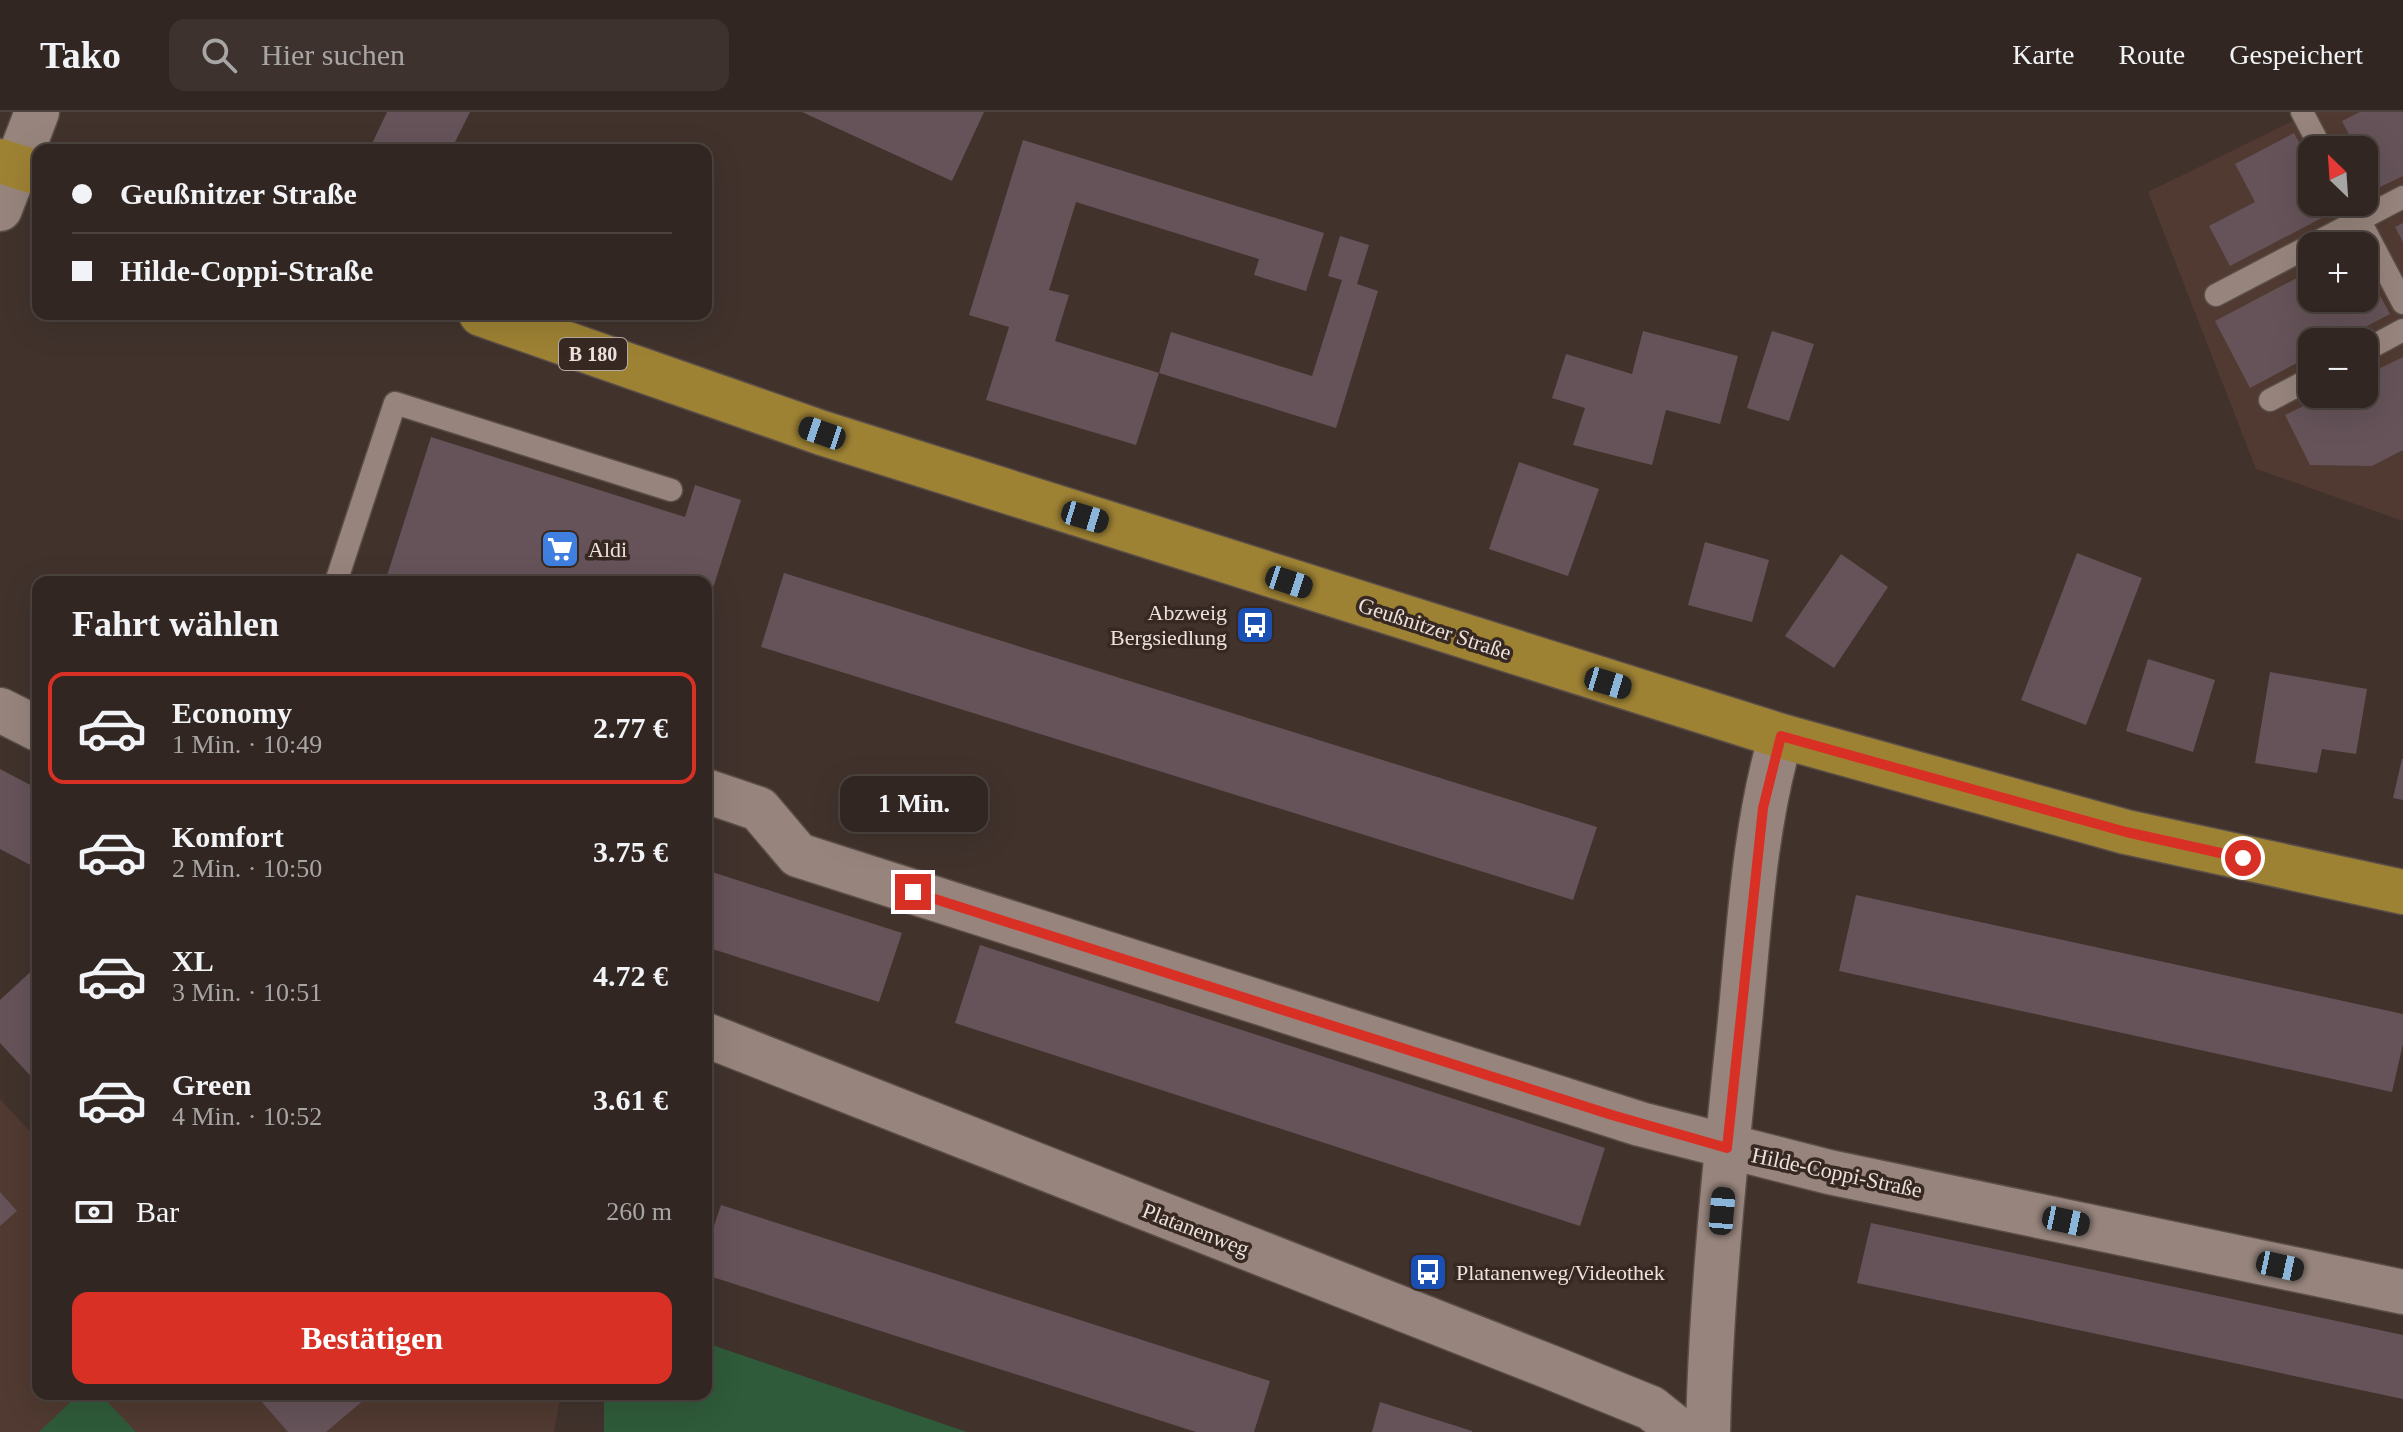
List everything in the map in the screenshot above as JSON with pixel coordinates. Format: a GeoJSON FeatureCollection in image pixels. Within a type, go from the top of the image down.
{"type":"FeatureCollection","features":[{"type":"Feature","properties":{"kind":"main road","name":"Geußnitzer Straße"},"geometry":{"type":"LineString","coordinates":[[498,320],[822,433],[1781,736],[2126,832],[2403,892]]}},
{"type":"Feature","properties":{"kind":"street"},"geometry":{"type":"LineString","coordinates":[[0,209],[37,112]]}},
{"type":"Feature","properties":{"kind":"street"},"geometry":{"type":"LineString","coordinates":[[0,710],[32,726]]}},
{"type":"Feature","properties":{"kind":"street"},"geometry":{"type":"LineString","coordinates":[[1708,1432],[1709,1370],[1727,1148],[1763,808],[1781,736]]}},
{"type":"Feature","properties":{"kind":"street","name":"Hilde-Coppi-Straße"},"geometry":{"type":"LineString","coordinates":[[712,793],[759,809],[798,855],[1640,1124],[1727,1148],[2403,1292]]}},
{"type":"Feature","properties":{"kind":"street","name":"Platanenweg"},"geometry":{"type":"LineString","coordinates":[[712,1037],[1651,1408],[1681,1432]]}},
{"type":"Feature","properties":{"kind":"lane"},"geometry":{"type":"LineString","coordinates":[[2306,113],[2316,136]]}},
{"type":"Feature","properties":{"kind":"lane"},"geometry":{"type":"LineString","coordinates":[[2378,204],[2403,197]]}},
{"type":"Feature","properties":{"kind":"lane"},"geometry":{"type":"LineString","coordinates":[[2216,295],[2344,216]]}},
{"type":"Feature","properties":{"kind":"lane"},"geometry":{"type":"LineString","coordinates":[[2357,216],[2403,303]]}},
{"type":"Feature","properties":{"kind":"lane"},"geometry":{"type":"LineString","coordinates":[[2378,343],[2403,330]]}},
{"type":"Feature","properties":{"kind":"lane"},"geometry":{"type":"LineString","coordinates":[[2270,400],[2298,385]]}},
{"type":"Feature","properties":{"kind":"lane"},"geometry":{"type":"LineString","coordinates":[[338,576],[395,403],[671,490]]}},
{"type":"Feature","properties":{"kind":"shaded area"},"geometry":{"type":"Polygon","coordinates":[[[2311,112],[2403,112],[2403,521],[2256,469],[2148,192],[2311,112]]]}},
{"type":"Feature","properties":{"kind":"shaded area"},"geometry":{"type":"Polygon","coordinates":[[[0,1099],[32,1134],[32,1400],[560,1400],[554,1432],[0,1432],[0,1099]]]}},
{"type":"Feature","properties":{"kind":"green space"},"geometry":{"type":"Polygon","coordinates":[[[712,1345],[967,1432],[604,1432],[604,1400],[712,1400],[712,1345]]]}},
{"type":"Feature","properties":{"kind":"green space"},"geometry":{"type":"Polygon","coordinates":[[[73,1400],[106,1400],[136,1432],[39,1432],[73,1400]]]}},
{"type":"Feature","properties":{"kind":"building"},"geometry":{"type":"Polygon","coordinates":[[[387,112],[470,112],[454,144],[372,144],[387,112]]]}},
{"type":"Feature","properties":{"kind":"building"},"geometry":{"type":"Polygon","coordinates":[[[802,112],[984,112],[952,181],[802,112]]]}},
{"type":"Feature","properties":{"kind":"building"},"geometry":{"type":"Polygon","coordinates":[[[2360,112],[2403,112],[2403,176],[2378,188],[2378,136],[2350,136],[2342,121],[2360,112]]]}},
{"type":"Feature","properties":{"kind":"building"},"geometry":{"type":"Polygon","coordinates":[[[2294,133],[2298,141],[2298,216],[2325,216],[2230,266],[2209,226],[2255,202],[2235,164],[2294,133]]]}},
{"type":"Feature","properties":{"kind":"building"},"geometry":{"type":"Polygon","coordinates":[[[1023,140],[1324,233],[1306,291],[1254,275],[1259,259],[1076,202],[1049,290],[1069,295],[1055,341],[1159,373],[1136,445],[986,400],[1009,327],[969,315],[1023,140]]]}},
{"type":"Feature","properties":{"kind":"building"},"geometry":{"type":"Polygon","coordinates":[[[2403,223],[2403,242],[2395,227],[2403,223]]]}},
{"type":"Feature","properties":{"kind":"building"},"geometry":{"type":"Polygon","coordinates":[[[1340,236],[1369,245],[1357,284],[1378,291],[1336,428],[1159,373],[1171,332],[1312,376],[1342,280],[1328,276],[1340,236]]]}},
{"type":"Feature","properties":{"kind":"building"},"geometry":{"type":"Polygon","coordinates":[[[2298,277],[2298,312],[2378,312],[2378,292],[2390,314],[2364,328],[2298,328],[2298,362],[2250,388],[2215,321],[2298,277]]]}},
{"type":"Feature","properties":{"kind":"building"},"geometry":{"type":"Polygon","coordinates":[[[1643,331],[1738,356],[1720,424],[1666,410],[1652,465],[1573,445],[1585,408],[1552,398],[1566,354],[1632,374],[1643,331]]]}},
{"type":"Feature","properties":{"kind":"building"},"geometry":{"type":"Polygon","coordinates":[[[1772,331],[1814,344],[1789,421],[1747,408],[1772,331]]]}},
{"type":"Feature","properties":{"kind":"building"},"geometry":{"type":"Polygon","coordinates":[[[2403,357],[2403,450],[2372,466],[2310,465],[2285,415],[2299,408],[2378,408],[2378,369],[2403,357]]]}},
{"type":"Feature","properties":{"kind":"building","name":"Aldi"},"geometry":{"type":"Polygon","coordinates":[[[431,437],[685,517],[695,485],[741,500],[712,591],[712,576],[387,576],[431,437]]]}},
{"type":"Feature","properties":{"kind":"building"},"geometry":{"type":"Polygon","coordinates":[[[1519,462],[1599,489],[1568,576],[1489,549],[1519,462]]]}},
{"type":"Feature","properties":{"kind":"building"},"geometry":{"type":"Polygon","coordinates":[[[1705,542],[1769,560],[1752,622],[1688,605],[1705,542]]]}},
{"type":"Feature","properties":{"kind":"building"},"geometry":{"type":"Polygon","coordinates":[[[2077,553],[2142,578],[2086,725],[2021,700],[2077,553]]]}},
{"type":"Feature","properties":{"kind":"building"},"geometry":{"type":"Polygon","coordinates":[[[1841,554],[1888,587],[1834,668],[1785,636],[1841,554]]]}},
{"type":"Feature","properties":{"kind":"building"},"geometry":{"type":"Polygon","coordinates":[[[784,573],[1597,827],[1573,900],[761,647],[784,573]]]}},
{"type":"Feature","properties":{"kind":"building"},"geometry":{"type":"Polygon","coordinates":[[[2148,659],[2215,680],[2193,752],[2126,731],[2148,659]]]}},
{"type":"Feature","properties":{"kind":"building"},"geometry":{"type":"Polygon","coordinates":[[[2270,672],[2367,689],[2356,754],[2322,749],[2317,773],[2255,763],[2270,672]]]}},
{"type":"Feature","properties":{"kind":"building"},"geometry":{"type":"Polygon","coordinates":[[[2403,759],[2403,800],[2393,798],[2403,759]]]}},
{"type":"Feature","properties":{"kind":"building"},"geometry":{"type":"Polygon","coordinates":[[[0,769],[32,786],[32,866],[0,849],[0,769]]]}},
{"type":"Feature","properties":{"kind":"building"},"geometry":{"type":"Polygon","coordinates":[[[712,872],[902,933],[879,1002],[712,949],[712,872]]]}},
{"type":"Feature","properties":{"kind":"building"},"geometry":{"type":"Polygon","coordinates":[[[1856,895],[2403,1014],[2403,1044],[2392,1092],[1839,971],[1856,895]]]}},
{"type":"Feature","properties":{"kind":"building"},"geometry":{"type":"Polygon","coordinates":[[[980,945],[1605,1148],[1580,1226],[955,1023],[980,945]]]}},
{"type":"Feature","properties":{"kind":"building"},"geometry":{"type":"Polygon","coordinates":[[[32,971],[32,1078],[0,1043],[0,1000],[32,971]]]}},
{"type":"Feature","properties":{"kind":"building"},"geometry":{"type":"Polygon","coordinates":[[[0,1192],[17,1211],[0,1226],[0,1192]]]}},
{"type":"Feature","properties":{"kind":"building"},"geometry":{"type":"Polygon","coordinates":[[[721,1205],[1270,1381],[1254,1432],[1196,1432],[712,1277],[712,1232],[721,1205]]]}},
{"type":"Feature","properties":{"kind":"building"},"geometry":{"type":"Polygon","coordinates":[[[1871,1223],[2403,1335],[2403,1399],[1857,1283],[1871,1223]]]}},
{"type":"Feature","properties":{"kind":"building"},"geometry":{"type":"Polygon","coordinates":[[[260,1400],[364,1400],[326,1432],[288,1432],[260,1400]]]}},
{"type":"Feature","properties":{"kind":"building"},"geometry":{"type":"Polygon","coordinates":[[[1380,1402],[1472,1431],[1472,1432],[1372,1432],[1380,1402]]]}},
{"type":"Feature","properties":{"kind":"place","name":"Aldi"},"geometry":{"type":"Point","coordinates":[560,549]}},
{"type":"Feature","properties":{"kind":"place","name":"Abzweig Bergsiedlung"},"geometry":{"type":"Point","coordinates":[1255,625]}},
{"type":"Feature","properties":{"kind":"place","name":"Platanenweg/Videothek"},"geometry":{"type":"Point","coordinates":[1428,1272]}},
{"type":"Feature","properties":{"kind":"route"},"geometry":{"type":"LineString","coordinates":[[913,892],[1640,1124],[1727,1148],[1763,808],[1781,736],[2126,832],[2243,858]]}}]}
